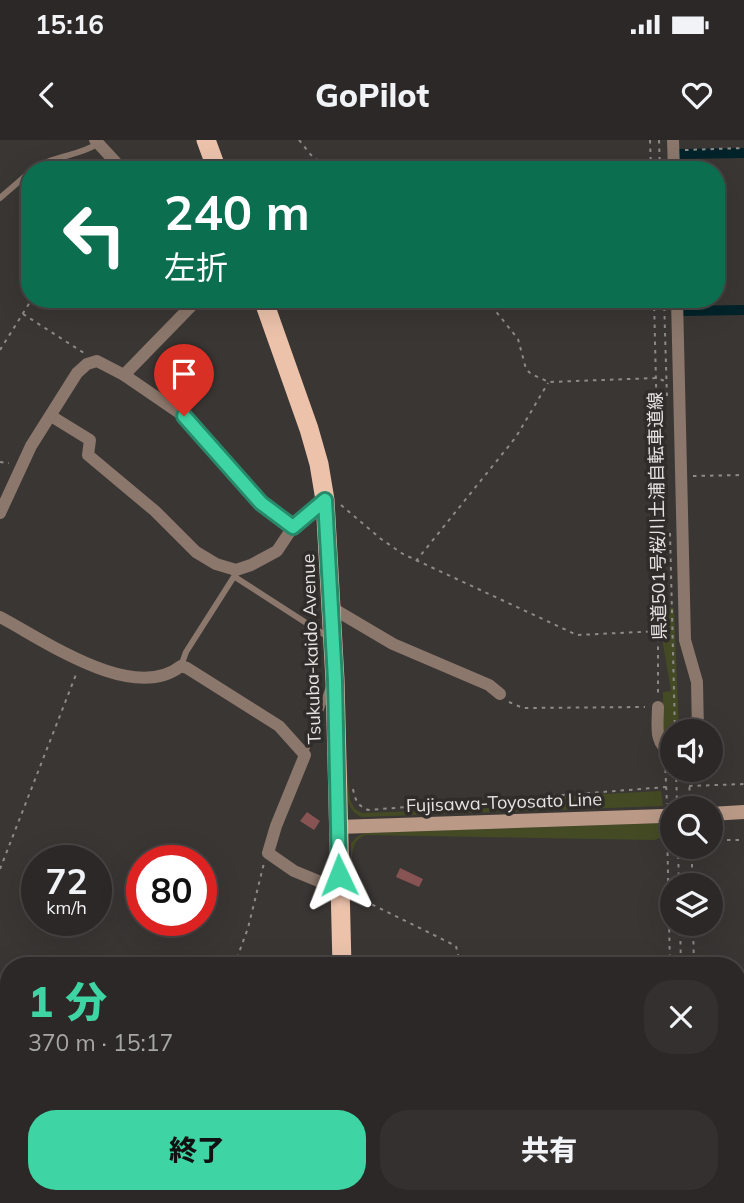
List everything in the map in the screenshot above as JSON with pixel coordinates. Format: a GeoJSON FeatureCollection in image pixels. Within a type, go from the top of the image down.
{"type":"FeatureCollection","features":[{"type":"Feature","properties":{"kind":"highway"},"geometry":{"type":"LineString","coordinates":[[206,140],[214,161]]}},
{"type":"Feature","properties":{"kind":"highway","name":"Tsukuba-kaido Avenue"},"geometry":{"type":"LineString","coordinates":[[266,308],[309,429],[325,500],[335,680],[342,957]]}},
{"type":"Feature","properties":{"kind":"main road"},"geometry":{"type":"LineString","coordinates":[[723,813],[744,812]]}},
{"type":"Feature","properties":{"kind":"main road","name":"Fujisawa-Toyosato Line"},"geometry":{"type":"LineString","coordinates":[[338,827],[660,817]]}},
{"type":"Feature","properties":{"kind":"street"},"geometry":{"type":"LineString","coordinates":[[96,142],[114,161]]}},
{"type":"Feature","properties":{"kind":"street"},"geometry":{"type":"LineString","coordinates":[[124,375],[189,308]]}},
{"type":"Feature","properties":{"kind":"street"},"geometry":{"type":"LineString","coordinates":[[677,308],[685,640],[697,682],[698,719]]}},
{"type":"Feature","properties":{"kind":"street"},"geometry":{"type":"LineString","coordinates":[[0,513],[31,446],[77,373],[97,361],[124,375],[184,416],[261,503],[293,527]]}},
{"type":"Feature","properties":{"kind":"street"},"geometry":{"type":"LineString","coordinates":[[51,416],[90,440],[88,455],[156,511],[196,552],[235,574],[277,551],[293,527],[325,500]]}},
{"type":"Feature","properties":{"kind":"street"},"geometry":{"type":"LineString","coordinates":[[331,608],[393,644],[489,685],[500,694]]}},
{"type":"Feature","properties":{"kind":"street"},"geometry":{"type":"LineString","coordinates":[[0,617],[81,661],[126,677],[162,675],[172,673],[181,666],[187,668],[279,726],[305,755],[268,853],[294,871],[340,890]]}},
{"type":"Feature","properties":{"kind":"street"},"geometry":{"type":"LineString","coordinates":[[658,707],[660,743]]}},
{"type":"Feature","properties":{"kind":"lane"},"geometry":{"type":"LineString","coordinates":[[45,161],[90,149],[96,142]]}},
{"type":"Feature","properties":{"kind":"lane"},"geometry":{"type":"LineString","coordinates":[[0,198],[21,180]]}},
{"type":"Feature","properties":{"kind":"lane"},"geometry":{"type":"LineString","coordinates":[[181,666],[186,652],[235,574],[332,640]]}},
{"type":"Feature","properties":{"kind":"lane"},"geometry":{"type":"LineString","coordinates":[[305,755],[327,689],[335,680]]}},
{"type":"Feature","properties":{"kind":"path"},"geometry":{"type":"LineString","coordinates":[[299,140],[318,161]]}},
{"type":"Feature","properties":{"kind":"path"},"geometry":{"type":"LineString","coordinates":[[650,140],[651,161]]}},
{"type":"Feature","properties":{"kind":"path"},"geometry":{"type":"LineString","coordinates":[[659,140],[660,161]]}},
{"type":"Feature","properties":{"kind":"path"},"geometry":{"type":"LineString","coordinates":[[673,145],[744,148]]}},
{"type":"Feature","properties":{"kind":"path"},"geometry":{"type":"LineString","coordinates":[[0,350],[27,308]]}},
{"type":"Feature","properties":{"kind":"path"},"geometry":{"type":"LineString","coordinates":[[493,308],[518,339],[526,369],[549,382],[656,378]]}},
{"type":"Feature","properties":{"kind":"path"},"geometry":{"type":"LineString","coordinates":[[500,694],[510,703],[523,708],[658,707],[659,639],[662,631],[654,308]]}},
{"type":"Feature","properties":{"kind":"path","name":"県道501号桜川土浦自転車道線"},"geometry":{"type":"LineString","coordinates":[[664,308],[667,409]]}},
{"type":"Feature","properties":{"kind":"path"},"geometry":{"type":"LineString","coordinates":[[23,314],[97,361]]}},
{"type":"Feature","properties":{"kind":"path"},"geometry":{"type":"LineString","coordinates":[[416,561],[516,437],[549,382]]}},
{"type":"Feature","properties":{"kind":"path"},"geometry":{"type":"LineString","coordinates":[[682,476],[744,475]]}},
{"type":"Feature","properties":{"kind":"path"},"geometry":{"type":"LineString","coordinates":[[325,500],[336,501],[346,507],[381,539],[416,561],[577,635],[662,631]]}},
{"type":"Feature","properties":{"kind":"path","name":"県道501号桜川土浦自転車道線"},"geometry":{"type":"LineString","coordinates":[[670,530],[675,719]]}},
{"type":"Feature","properties":{"kind":"path"},"geometry":{"type":"LineString","coordinates":[[0,869],[81,661]]}},
{"type":"Feature","properties":{"kind":"path"},"geometry":{"type":"LineString","coordinates":[[667,782],[667,796]]}},
{"type":"Feature","properties":{"kind":"path"},"geometry":{"type":"LineString","coordinates":[[690,782],[690,796]]}},
{"type":"Feature","properties":{"kind":"path"},"geometry":{"type":"LineString","coordinates":[[690,786],[744,784]]}},
{"type":"Feature","properties":{"kind":"path"},"geometry":{"type":"LineString","coordinates":[[353,787],[355,799],[361,807],[368,810],[667,788]]}},
{"type":"Feature","properties":{"kind":"path"},"geometry":{"type":"LineString","coordinates":[[723,840],[744,840]]}},
{"type":"Feature","properties":{"kind":"path"},"geometry":{"type":"LineString","coordinates":[[237,957],[268,853]]}},
{"type":"Feature","properties":{"kind":"path"},"geometry":{"type":"LineString","coordinates":[[668,859],[670,957]]}},
{"type":"Feature","properties":{"kind":"path"},"geometry":{"type":"LineString","coordinates":[[340,890],[456,946],[457,957]]}},
{"type":"Feature","properties":{"kind":"path"},"geometry":{"type":"LineString","coordinates":[[680,936],[681,957]]}},
{"type":"Feature","properties":{"kind":"path"},"geometry":{"type":"LineString","coordinates":[[693,936],[694,957]]}},
{"type":"Feature","properties":{"kind":"green space"},"geometry":{"type":"Polygon","coordinates":[[[668,607],[674,608],[679,719],[662,719],[663,692],[671,691],[662,638],[666,631],[668,607]]]}},
{"type":"Feature","properties":{"kind":"green space"},"geometry":{"type":"Polygon","coordinates":[[[345,746],[350,800],[355,809],[362,813],[416,811],[586,795],[661,791],[662,796],[660,806],[362,817],[354,813],[349,805],[344,776],[345,746]]]}},
{"type":"Feature","properties":{"kind":"green space"},"geometry":{"type":"Polygon","coordinates":[[[660,823],[660,838],[655,840],[366,835],[356,842],[353,848],[351,881],[351,843],[366,833],[660,823]]]}},
{"type":"Feature","properties":{"kind":"building"},"geometry":{"type":"Polygon","coordinates":[[[307,812],[320,821],[314,830],[300,821],[307,812]]]}},
{"type":"Feature","properties":{"kind":"building"},"geometry":{"type":"Polygon","coordinates":[[[400,868],[423,879],[419,887],[396,877],[400,868]]]}},
{"type":"Feature","properties":{"kind":"waterway"},"geometry":{"type":"LineString","coordinates":[[679,154],[744,153]]}},
{"type":"Feature","properties":{"kind":"waterway"},"geometry":{"type":"LineString","coordinates":[[682,311],[744,310]]}},
{"type":"Feature","properties":{"kind":"route"},"geometry":{"type":"LineString","coordinates":[[184,416],[261,503],[293,527],[325,500],[335,680],[339,875]]}}]}
